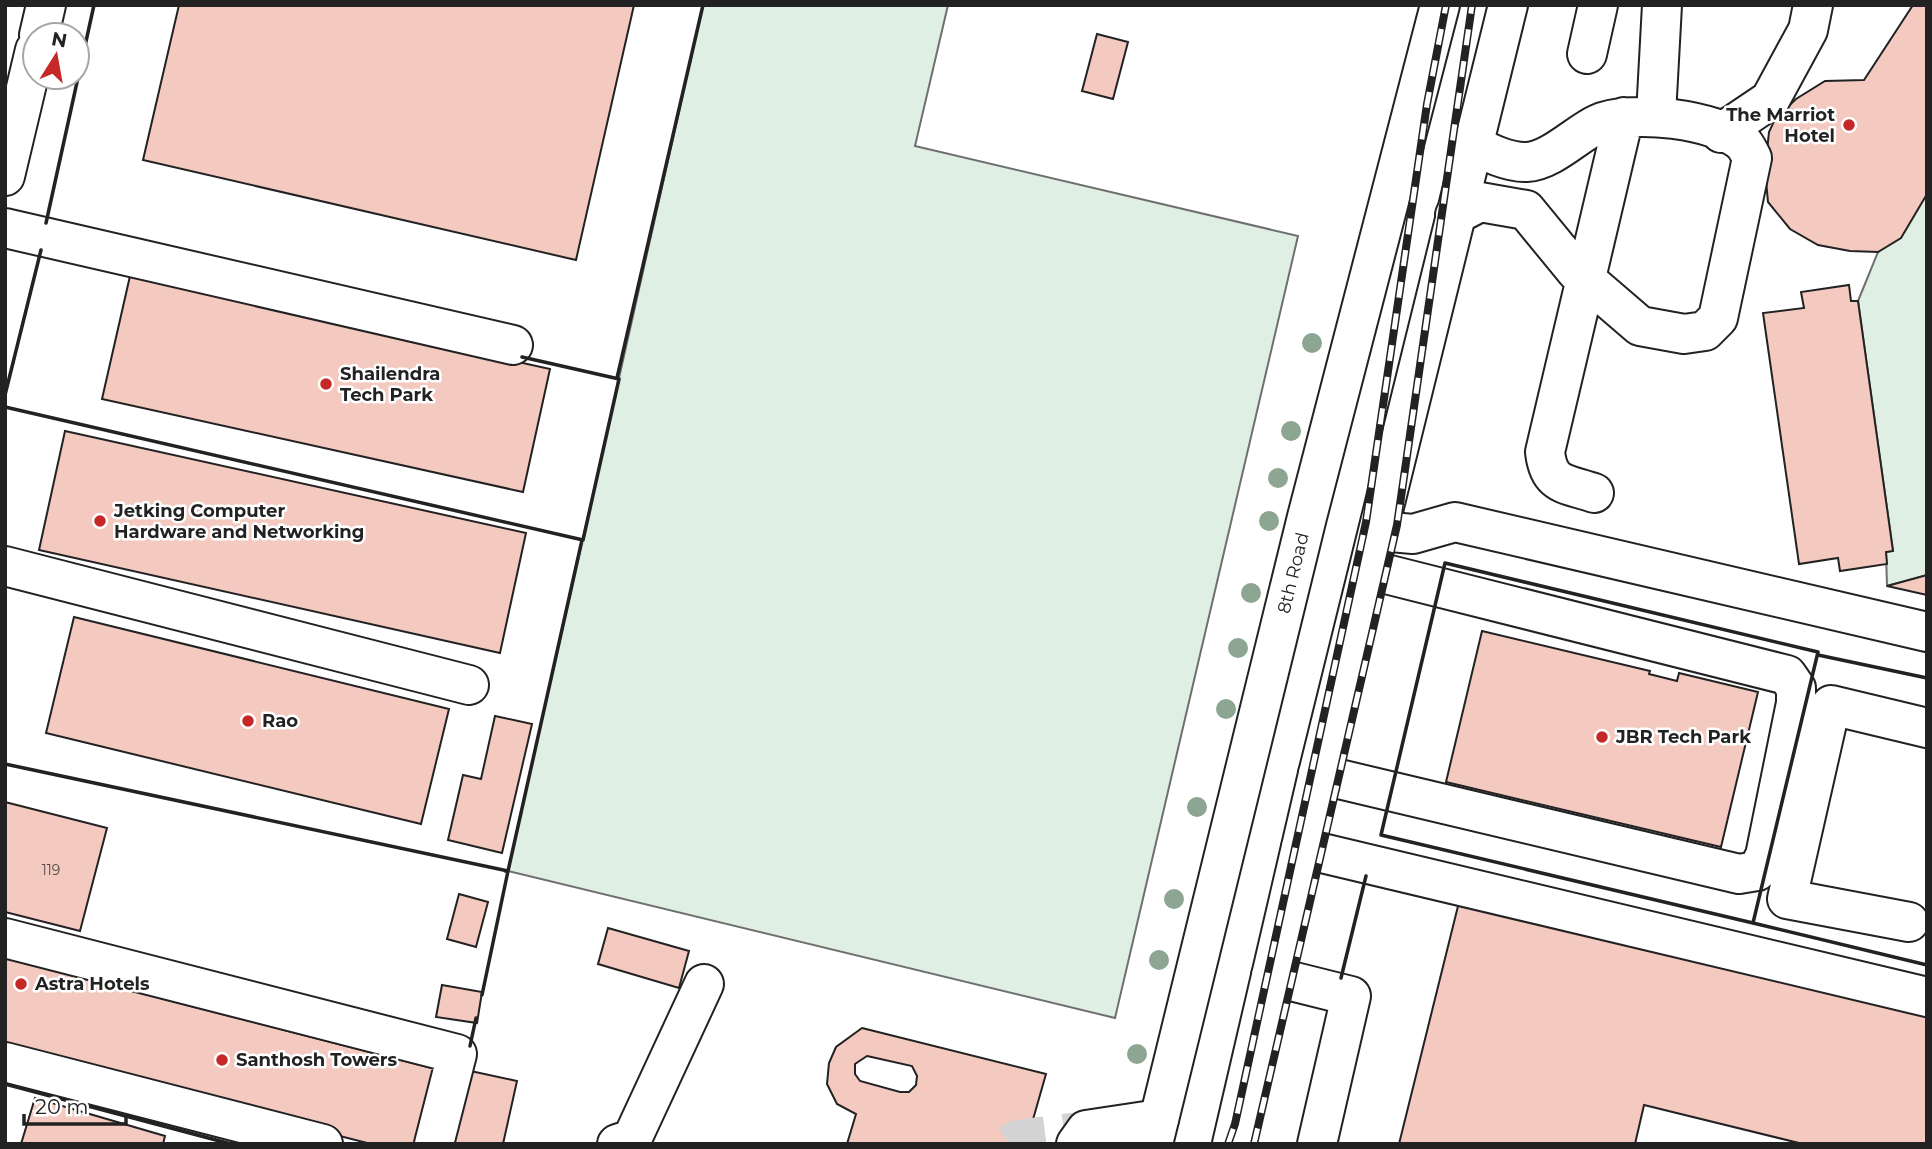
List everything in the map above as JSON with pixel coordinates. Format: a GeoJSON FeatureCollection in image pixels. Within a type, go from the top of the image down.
{"type":"FeatureCollection","features":[{"type":"Feature","properties":{"kind":"main road","name":"8th Road"},"geometry":{"type":"LineString","coordinates":[[1156,1131],[1307,517],[1440,5]]}},
{"type":"Feature","properties":{"kind":"main road"},"geometry":{"type":"LineString","coordinates":[[1232,1144],[1318,775],[1507,5]]}},
{"type":"Feature","properties":{"kind":"main road"},"geometry":{"type":"LineString","coordinates":[[1587,54],[1598,5]]}},
{"type":"Feature","properties":{"kind":"main road"},"geometry":{"type":"LineString","coordinates":[[1594,493],[1556,481],[1548,472],[1545,452],[1587,282],[1640,116],[1662,5]]}},
{"type":"Feature","properties":{"kind":"main road"},"geometry":{"type":"LineString","coordinates":[[1721,133],[1770,100],[1808,30],[1813,5]]}},
{"type":"Feature","properties":{"kind":"main road"},"geometry":{"type":"LineString","coordinates":[[5,176],[25,91]]}},
{"type":"Feature","properties":{"kind":"main road"},"geometry":{"type":"LineString","coordinates":[[1455,215],[1480,202],[1527,210],[1587,282],[1640,326],[1684,334],[1705,331],[1718,318],[1752,158],[1743,143],[1699,124],[1640,116],[1599,124],[1573,142],[1528,162],[1488,153],[1471,144]]}},
{"type":"Feature","properties":{"kind":"main road"},"geometry":{"type":"LineString","coordinates":[[5,228],[513,345]]}},
{"type":"Feature","properties":{"kind":"main road"},"geometry":{"type":"LineString","coordinates":[[1380,531],[1413,534],[1455,522],[1927,632]]}},
{"type":"Feature","properties":{"kind":"main road"},"geometry":{"type":"LineString","coordinates":[[5,566],[469,685]]}},
{"type":"Feature","properties":{"kind":"main road"},"geometry":{"type":"LineString","coordinates":[[1318,775],[1740,874],[1757,871],[1765,856],[1796,703],[1796,688],[1787,675],[1370,570]]}},
{"type":"Feature","properties":{"kind":"main road"},"geometry":{"type":"LineString","coordinates":[[1909,922],[1787,899],[1831,705],[1927,728]]}},
{"type":"Feature","properties":{"kind":"main road"},"geometry":{"type":"LineString","coordinates":[[1301,848],[1927,997]]}},
{"type":"Feature","properties":{"kind":"main road"},"geometry":{"type":"LineString","coordinates":[[5,938],[457,1054],[434,1144]]}},
{"type":"Feature","properties":{"kind":"main road"},"geometry":{"type":"LineString","coordinates":[[1271,976],[1351,996],[1317,1144]]}},
{"type":"Feature","properties":{"kind":"main road"},"geometry":{"type":"LineString","coordinates":[[617,1144],[632,1139],[704,984]]}},
{"type":"Feature","properties":{"kind":"main road"},"geometry":{"type":"LineString","coordinates":[[5,1062],[323,1144]]}},
{"type":"Feature","properties":{"kind":"main road"},"geometry":{"type":"LineString","coordinates":[[1076,1144],[1086,1130],[1156,1131]]}},
{"type":"Feature","properties":{"kind":"green space"},"geometry":{"type":"Polygon","coordinates":[[[703,5],[948,5],[915,146],[1298,236],[1115,1018],[508,871],[703,5]]]}},
{"type":"Feature","properties":{"kind":"green space"},"geometry":{"type":"Polygon","coordinates":[[[1927,194],[1927,575],[1887,586],[1886,552],[1893,551],[1858,301],[1878,252],[1927,194]]]}},
{"type":"Feature","properties":{"kind":"building"},"geometry":{"type":"Polygon","coordinates":[[[179,5],[634,5],[576,260],[143,160],[179,5]]]}},
{"type":"Feature","properties":{"kind":"building","name":"The Marriot Hotel"},"geometry":{"type":"Polygon","coordinates":[[[1913,5],[1927,5],[1927,194],[1901,238],[1878,252],[1850,251],[1818,245],[1790,229],[1768,202],[1765,170],[1769,132],[1775,119],[1796,99],[1825,81],[1864,80],[1913,5]]]}},
{"type":"Feature","properties":{"kind":"building"},"geometry":{"type":"Polygon","coordinates":[[[1097,34],[1128,42],[1113,99],[1082,91],[1097,34]]]}},
{"type":"Feature","properties":{"kind":"building","name":"Shailendra Tech Park"},"geometry":{"type":"Polygon","coordinates":[[[130,276],[550,369],[523,492],[102,399],[130,276]]]}},
{"type":"Feature","properties":{"kind":"building"},"geometry":{"type":"Polygon","coordinates":[[[1849,285],[1851,301],[1858,301],[1893,551],[1886,552],[1887,564],[1840,571],[1838,558],[1799,564],[1763,313],[1804,308],[1801,292],[1849,285]]]}},
{"type":"Feature","properties":{"kind":"building"},"geometry":{"type":"Polygon","coordinates":[[[65,431],[526,533],[500,653],[39,550],[65,431]]]}},
{"type":"Feature","properties":{"kind":"building"},"geometry":{"type":"Polygon","coordinates":[[[1927,575],[1927,595],[1887,586],[1927,575]]]}},
{"type":"Feature","properties":{"kind":"building","name":"Rao"},"geometry":{"type":"Polygon","coordinates":[[[74,617],[449,709],[421,824],[46,733],[74,617]]]}},
{"type":"Feature","properties":{"kind":"building","name":"JBR Tech Park"},"geometry":{"type":"Polygon","coordinates":[[[1482,631],[1650,671],[1649,674],[1677,681],[1679,673],[1758,692],[1721,847],[1446,782],[1482,631]]]}},
{"type":"Feature","properties":{"kind":"building"},"geometry":{"type":"Polygon","coordinates":[[[495,716],[532,724],[502,853],[448,840],[463,775],[481,779],[495,716]]]}},
{"type":"Feature","properties":{"kind":"building"},"geometry":{"type":"Polygon","coordinates":[[[5,802],[107,828],[80,931],[5,912],[5,802]]]}},
{"type":"Feature","properties":{"kind":"building"},"geometry":{"type":"Polygon","coordinates":[[[459,894],[488,902],[476,947],[447,939],[459,894]]]}},
{"type":"Feature","properties":{"kind":"building"},"geometry":{"type":"Polygon","coordinates":[[[1461,894],[1927,1009],[1927,1144],[1803,1144],[1644,1105],[1635,1144],[1399,1144],[1461,894]]]}},
{"type":"Feature","properties":{"kind":"building"},"geometry":{"type":"Polygon","coordinates":[[[608,928],[689,951],[679,988],[598,964],[608,928]]]}},
{"type":"Feature","properties":{"kind":"building","name":"Santhosh Towers"},"geometry":{"type":"Polygon","coordinates":[[[5,958],[439,1070],[420,1144],[371,1144],[5,1050],[5,958]]]}},
{"type":"Feature","properties":{"kind":"building"},"geometry":{"type":"Polygon","coordinates":[[[442,985],[482,992],[477,1023],[436,1017],[442,985]]]}},
{"type":"Feature","properties":{"kind":"building"},"geometry":{"type":"Polygon","coordinates":[[[862,1028],[1046,1074],[1026,1144],[847,1144],[856,1114],[837,1104],[827,1084],[829,1063],[836,1047],[862,1028]],[[867,1056],[855,1064],[855,1074],[860,1081],[909,1092],[916,1085],[917,1076],[912,1066],[867,1056]]]}},
{"type":"Feature","properties":{"kind":"building"},"geometry":{"type":"Polygon","coordinates":[[[466,1070],[517,1081],[503,1144],[449,1144],[466,1070]]]}},
{"type":"Feature","properties":{"kind":"building"},"geometry":{"type":"Polygon","coordinates":[[[35,1098],[165,1136],[163,1144],[21,1144],[35,1098]]]}},
{"type":"Feature","properties":{"kind":"tunnel"},"geometry":{"type":"LineString","coordinates":[[1009,1144],[1017,1139],[1086,1130]]}},
{"type":"Feature","properties":{"kind":"railway"},"geometry":{"type":"LineString","coordinates":[[1228,1144],[1235,1124],[1366,522],[1427,104],[1446,5]]}},
{"type":"Feature","properties":{"kind":"railway"},"geometry":{"type":"LineString","coordinates":[[1254,1144],[1397,525],[1472,5]]}},
{"type":"Feature","properties":{"kind":"wall"},"geometry":{"type":"LineString","coordinates":[[46,223],[94,5]]}},
{"type":"Feature","properties":{"kind":"wall"},"geometry":{"type":"LineString","coordinates":[[617,378],[703,5]]}},
{"type":"Feature","properties":{"kind":"wall"},"geometry":{"type":"LineString","coordinates":[[5,395],[41,250]]}},
{"type":"Feature","properties":{"kind":"wall"},"geometry":{"type":"LineString","coordinates":[[5,407],[583,540],[619,379],[522,357]]}},
{"type":"Feature","properties":{"kind":"wall"},"geometry":{"type":"LineString","coordinates":[[5,764],[508,871],[582,540]]}},
{"type":"Feature","properties":{"kind":"wall"},"geometry":{"type":"LineString","coordinates":[[1445,563],[1818,652],[1753,923],[1381,835],[1445,563]]}},
{"type":"Feature","properties":{"kind":"wall"},"geometry":{"type":"LineString","coordinates":[[1818,655],[1927,678]]}},
{"type":"Feature","properties":{"kind":"wall"},"geometry":{"type":"LineString","coordinates":[[482,995],[508,871],[505,871]]}},
{"type":"Feature","properties":{"kind":"wall"},"geometry":{"type":"LineString","coordinates":[[1341,978],[1366,876]]}},
{"type":"Feature","properties":{"kind":"wall"},"geometry":{"type":"LineString","coordinates":[[1753,923],[1927,965]]}},
{"type":"Feature","properties":{"kind":"wall"},"geometry":{"type":"LineString","coordinates":[[470,1046],[476,1018]]}},
{"type":"Feature","properties":{"kind":"wall"},"geometry":{"type":"LineString","coordinates":[[5,1084],[231,1144]]}},
{"type":"Feature","properties":{"kind":"place","name":"The Marriot Hotel"},"geometry":{"type":"Point","coordinates":[1849,125]}},
{"type":"Feature","properties":{"kind":"place","name":"Shailendra Tech Park"},"geometry":{"type":"Point","coordinates":[326,384]}},
{"type":"Feature","properties":{"kind":"place","name":"Jetking Computer Hardware and Networking"},"geometry":{"type":"Point","coordinates":[100,521]}},
{"type":"Feature","properties":{"kind":"place","name":"Rao"},"geometry":{"type":"Point","coordinates":[248,721]}},
{"type":"Feature","properties":{"kind":"place","name":"JBR Tech Park"},"geometry":{"type":"Point","coordinates":[1602,737]}},
{"type":"Feature","properties":{"kind":"place","name":"Astra Hotels"},"geometry":{"type":"Point","coordinates":[21,984]}},
{"type":"Feature","properties":{"kind":"place","name":"Santhosh Towers"},"geometry":{"type":"Point","coordinates":[222,1060]}}]}
